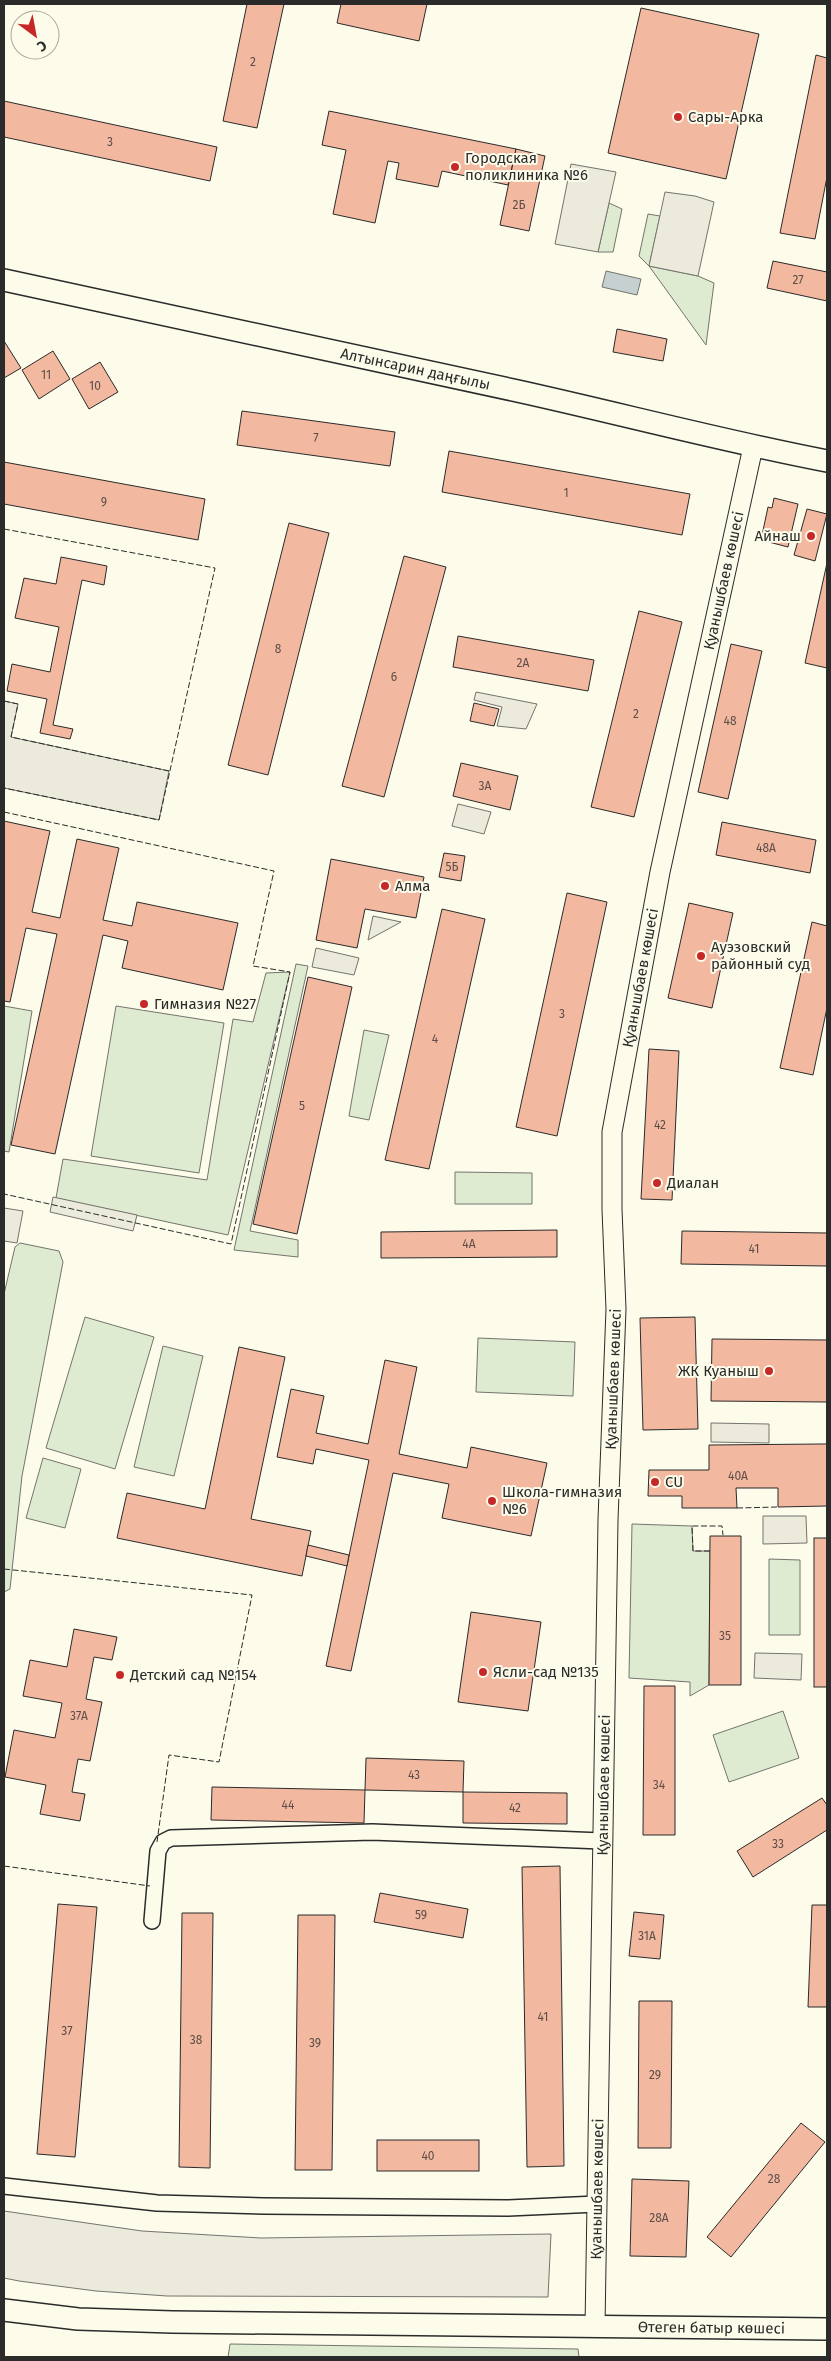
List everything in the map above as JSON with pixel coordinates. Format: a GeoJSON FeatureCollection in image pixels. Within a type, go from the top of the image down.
{"type":"FeatureCollection","features":[{"type":"Feature","properties":{"kind":"main road","name":"Алтынсарин даңғылы"},"geometry":{"type":"LineString","coordinates":[[4,280],[229,331],[532,394],[753,446],[827,461]]}},
{"type":"Feature","properties":{"kind":"main road","name":"Өтеген батыр көшесі"},"geometry":{"type":"LineString","coordinates":[[4,2310],[78,2319],[827,2329]]}},
{"type":"Feature","properties":{"kind":"street","name":"Қуанышбаев көшесі"},"geometry":{"type":"LineString","coordinates":[[595,2327],[608,1520],[616,1309],[612,1209],[612,1132],[660,872],[753,446]]}},
{"type":"Feature","properties":{"kind":"street"},"geometry":{"type":"LineString","coordinates":[[152,1921],[158,1850],[163,1842],[172,1838],[372,1832],[602,1841]]}},
{"type":"Feature","properties":{"kind":"street"},"geometry":{"type":"LineString","coordinates":[[4,2186],[157,2203],[508,2208],[597,2204]]}},
{"type":"Feature","properties":{"kind":"green space"},"geometry":{"type":"Polygon","coordinates":[[[609,203],[622,209],[613,252],[598,252],[609,203]]]}},
{"type":"Feature","properties":{"kind":"green space"},"geometry":{"type":"Polygon","coordinates":[[[648,214],[660,216],[649,266],[639,256],[648,214]]]}},
{"type":"Feature","properties":{"kind":"green space"},"geometry":{"type":"Polygon","coordinates":[[[649,266],[698,276],[714,283],[706,345],[649,266]]]}},
{"type":"Feature","properties":{"kind":"green space"},"geometry":{"type":"Polygon","coordinates":[[[296,964],[308,966],[250,1231],[298,1240],[298,1257],[234,1250],[296,964]]]}},
{"type":"Feature","properties":{"kind":"green space"},"geometry":{"type":"Polygon","coordinates":[[[290,972],[228,1235],[56,1198],[63,1159],[207,1180],[233,1019],[253,1022],[266,973],[290,972]]]}},
{"type":"Feature","properties":{"kind":"green space"},"geometry":{"type":"Polygon","coordinates":[[[4,1006],[32,1011],[9,1152],[4,1151],[4,1006]]]}},
{"type":"Feature","properties":{"kind":"green space"},"geometry":{"type":"Polygon","coordinates":[[[116,1006],[224,1023],[199,1173],[91,1156],[116,1006]]]}},
{"type":"Feature","properties":{"kind":"green space"},"geometry":{"type":"Polygon","coordinates":[[[364,1030],[389,1035],[369,1120],[349,1116],[364,1030]]]}},
{"type":"Feature","properties":{"kind":"green space"},"geometry":{"type":"Polygon","coordinates":[[[455,1172],[532,1173],[532,1204],[455,1204],[455,1172]]]}},
{"type":"Feature","properties":{"kind":"green space"},"geometry":{"type":"Polygon","coordinates":[[[20,1243],[59,1251],[63,1262],[22,1476],[10,1589],[4,1592],[4,1294],[15,1247],[20,1243]]]}},
{"type":"Feature","properties":{"kind":"green space"},"geometry":{"type":"Polygon","coordinates":[[[85,1317],[154,1337],[115,1469],[46,1448],[85,1317]]]}},
{"type":"Feature","properties":{"kind":"green space"},"geometry":{"type":"Polygon","coordinates":[[[478,1338],[575,1342],[573,1396],[476,1392],[478,1338]]]}},
{"type":"Feature","properties":{"kind":"green space"},"geometry":{"type":"Polygon","coordinates":[[[163,1346],[203,1356],[174,1476],[134,1467],[163,1346]]]}},
{"type":"Feature","properties":{"kind":"green space"},"geometry":{"type":"Polygon","coordinates":[[[43,1458],[81,1469],[65,1528],[26,1518],[43,1458]]]}},
{"type":"Feature","properties":{"kind":"green space"},"geometry":{"type":"Polygon","coordinates":[[[632,1524],[692,1526],[693,1551],[710,1551],[709,1685],[690,1696],[690,1682],[629,1678],[632,1524]]]}},
{"type":"Feature","properties":{"kind":"green space"},"geometry":{"type":"Polygon","coordinates":[[[769,1559],[800,1560],[800,1635],[769,1635],[769,1559]]]}},
{"type":"Feature","properties":{"kind":"green space"},"geometry":{"type":"Polygon","coordinates":[[[783,1711],[799,1758],[729,1782],[713,1735],[783,1711]]]}},
{"type":"Feature","properties":{"kind":"green space"},"geometry":{"type":"Polygon","coordinates":[[[230,2344],[578,2349],[579,2357],[228,2357],[230,2344]]]}},
{"type":"Feature","properties":{"kind":"shaded area"},"geometry":{"type":"Polygon","coordinates":[[[571,164],[616,172],[598,252],[555,244],[571,164]]]}},
{"type":"Feature","properties":{"kind":"shaded area"},"geometry":{"type":"Polygon","coordinates":[[[665,192],[695,196],[714,202],[698,276],[649,266],[665,192]]]}},
{"type":"Feature","properties":{"kind":"shaded area"},"geometry":{"type":"Polygon","coordinates":[[[606,271],[641,279],[637,295],[602,287],[606,271]]]}},
{"type":"Feature","properties":{"kind":"shaded area"},"geometry":{"type":"Polygon","coordinates":[[[476,692],[537,704],[526,729],[497,726],[502,707],[474,700],[476,692]]]}},
{"type":"Feature","properties":{"kind":"shaded area"},"geometry":{"type":"Polygon","coordinates":[[[4,701],[18,704],[11,737],[169,771],[159,820],[4,788],[4,701]]]}},
{"type":"Feature","properties":{"kind":"shaded area"},"geometry":{"type":"Polygon","coordinates":[[[458,804],[491,812],[484,834],[452,826],[458,804]]]}},
{"type":"Feature","properties":{"kind":"shaded area"},"geometry":{"type":"Polygon","coordinates":[[[373,916],[401,922],[368,940],[373,916]]]}},
{"type":"Feature","properties":{"kind":"shaded area"},"geometry":{"type":"Polygon","coordinates":[[[316,948],[359,958],[354,975],[312,967],[316,948]]]}},
{"type":"Feature","properties":{"kind":"shaded area"},"geometry":{"type":"Polygon","coordinates":[[[53,1197],[137,1215],[133,1231],[50,1212],[53,1197]]]}},
{"type":"Feature","properties":{"kind":"shaded area"},"geometry":{"type":"Polygon","coordinates":[[[4,1208],[23,1211],[17,1243],[4,1241],[4,1208]]]}},
{"type":"Feature","properties":{"kind":"shaded area"},"geometry":{"type":"Polygon","coordinates":[[[711,1423],[769,1424],[769,1443],[711,1442],[711,1423]]]}},
{"type":"Feature","properties":{"kind":"shaded area"},"geometry":{"type":"Polygon","coordinates":[[[763,1516],[806,1516],[807,1543],[763,1544],[763,1516]]]}},
{"type":"Feature","properties":{"kind":"shaded area"},"geometry":{"type":"Polygon","coordinates":[[[755,1653],[802,1654],[801,1680],[754,1678],[755,1653]]]}},
{"type":"Feature","properties":{"kind":"shaded area"},"geometry":{"type":"Polygon","coordinates":[[[4,2211],[142,2231],[261,2238],[551,2234],[548,2297],[167,2296],[96,2291],[19,2281],[4,2278],[4,2211]]]}},
{"type":"Feature","properties":{"kind":"building"},"geometry":{"type":"Polygon","coordinates":[[[247,4],[284,4],[257,128],[223,121],[247,4]]]}},
{"type":"Feature","properties":{"kind":"building"},"geometry":{"type":"Polygon","coordinates":[[[341,4],[427,4],[419,41],[337,23],[341,4]]]}},
{"type":"Feature","properties":{"kind":"building","name":"Сары-Арка"},"geometry":{"type":"Polygon","coordinates":[[[641,8],[759,34],[726,179],[608,153],[641,8]]]}},
{"type":"Feature","properties":{"kind":"building"},"geometry":{"type":"Polygon","coordinates":[[[816,55],[827,58],[827,177],[815,239],[780,233],[816,55]]]}},
{"type":"Feature","properties":{"kind":"building"},"geometry":{"type":"Polygon","coordinates":[[[4,101],[217,147],[210,181],[4,137],[4,101]]]}},
{"type":"Feature","properties":{"kind":"building","name":"Городская поликлиника №6"},"geometry":{"type":"Polygon","coordinates":[[[329,111],[516,149],[508,185],[442,171],[438,187],[396,179],[399,163],[388,161],[375,223],[333,214],[346,150],[322,145],[329,111]]]}},
{"type":"Feature","properties":{"kind":"building"},"geometry":{"type":"Polygon","coordinates":[[[516,149],[545,156],[529,231],[500,225],[516,149]]]}},
{"type":"Feature","properties":{"kind":"building"},"geometry":{"type":"Polygon","coordinates":[[[773,261],[827,272],[827,301],[767,288],[773,261]]]}},
{"type":"Feature","properties":{"kind":"building"},"geometry":{"type":"Polygon","coordinates":[[[617,329],[667,339],[663,361],[613,352],[617,329]]]}},
{"type":"Feature","properties":{"kind":"building"},"geometry":{"type":"Polygon","coordinates":[[[4,341],[21,368],[4,378],[4,341]]]}},
{"type":"Feature","properties":{"kind":"building"},"geometry":{"type":"Polygon","coordinates":[[[53,351],[70,379],[39,399],[22,370],[53,351]]]}},
{"type":"Feature","properties":{"kind":"building"},"geometry":{"type":"Polygon","coordinates":[[[100,362],[118,392],[89,409],[72,379],[100,362]]]}},
{"type":"Feature","properties":{"kind":"building"},"geometry":{"type":"Polygon","coordinates":[[[242,411],[395,432],[390,466],[237,445],[242,411]]]}},
{"type":"Feature","properties":{"kind":"building"},"geometry":{"type":"Polygon","coordinates":[[[449,451],[690,494],[682,535],[442,492],[449,451]]]}},
{"type":"Feature","properties":{"kind":"building"},"geometry":{"type":"Polygon","coordinates":[[[4,462],[205,499],[198,540],[4,504],[4,462]]]}},
{"type":"Feature","properties":{"kind":"building"},"geometry":{"type":"Polygon","coordinates":[[[774,498],[798,504],[788,547],[761,540],[768,507],[772,508],[774,498]]]}},
{"type":"Feature","properties":{"kind":"building","name":"Айнаш"},"geometry":{"type":"Polygon","coordinates":[[[807,509],[827,514],[815,561],[794,555],[807,509]]]}},
{"type":"Feature","properties":{"kind":"building"},"geometry":{"type":"Polygon","coordinates":[[[289,523],[329,533],[268,775],[228,765],[289,523]]]}},
{"type":"Feature","properties":{"kind":"building"},"geometry":{"type":"Polygon","coordinates":[[[404,556],[446,567],[384,797],[342,786],[404,556]]]}},
{"type":"Feature","properties":{"kind":"building"},"geometry":{"type":"Polygon","coordinates":[[[61,557],[107,566],[104,585],[82,580],[53,725],[73,729],[70,739],[40,733],[47,699],[7,691],[12,664],[50,672],[59,627],[15,618],[24,578],[56,584],[61,557]]]}},
{"type":"Feature","properties":{"kind":"building"},"geometry":{"type":"Polygon","coordinates":[[[827,563],[827,668],[805,663],[827,563]]]}},
{"type":"Feature","properties":{"kind":"building"},"geometry":{"type":"Polygon","coordinates":[[[639,611],[682,622],[634,817],[591,807],[639,611]]]}},
{"type":"Feature","properties":{"kind":"building"},"geometry":{"type":"Polygon","coordinates":[[[458,636],[594,660],[588,691],[453,667],[458,636]]]}},
{"type":"Feature","properties":{"kind":"building"},"geometry":{"type":"Polygon","coordinates":[[[731,644],[762,651],[728,799],[698,792],[731,644]]]}},
{"type":"Feature","properties":{"kind":"building"},"geometry":{"type":"Polygon","coordinates":[[[474,703],[499,709],[494,726],[470,721],[474,703]]]}},
{"type":"Feature","properties":{"kind":"building"},"geometry":{"type":"Polygon","coordinates":[[[461,763],[518,776],[510,810],[453,796],[461,763]]]}},
{"type":"Feature","properties":{"kind":"building"},"geometry":{"type":"Polygon","coordinates":[[[4,821],[50,831],[32,912],[60,918],[77,839],[119,848],[103,920],[132,926],[137,902],[238,923],[223,990],[122,968],[128,941],[103,935],[55,1154],[11,1145],[57,934],[26,928],[10,1002],[4,1001],[4,821]]]}},
{"type":"Feature","properties":{"kind":"building"},"geometry":{"type":"Polygon","coordinates":[[[722,822],[816,840],[810,873],[716,855],[722,822]]]}},
{"type":"Feature","properties":{"kind":"building"},"geometry":{"type":"Polygon","coordinates":[[[444,853],[465,856],[461,881],[439,877],[444,853]]]}},
{"type":"Feature","properties":{"kind":"building"},"geometry":{"type":"Polygon","coordinates":[[[331,859],[424,877],[416,918],[365,909],[357,948],[316,940],[331,859]]]}},
{"type":"Feature","properties":{"kind":"building"},"geometry":{"type":"Polygon","coordinates":[[[567,893],[607,902],[557,1136],[516,1127],[567,893]]]}},
{"type":"Feature","properties":{"kind":"building","name":"Ауэзовский районный суд"},"geometry":{"type":"Polygon","coordinates":[[[689,903],[733,913],[712,1008],[668,998],[689,903]]]}},
{"type":"Feature","properties":{"kind":"building"},"geometry":{"type":"Polygon","coordinates":[[[442,909],[485,919],[429,1169],[385,1160],[442,909]]]}},
{"type":"Feature","properties":{"kind":"building"},"geometry":{"type":"Polygon","coordinates":[[[812,922],[827,926],[827,1008],[813,1075],[780,1068],[812,922]]]}},
{"type":"Feature","properties":{"kind":"building"},"geometry":{"type":"Polygon","coordinates":[[[308,977],[352,987],[297,1234],[253,1224],[308,977]]]}},
{"type":"Feature","properties":{"kind":"building"},"geometry":{"type":"Polygon","coordinates":[[[649,1049],[679,1051],[672,1200],[641,1199],[649,1049]]]}},
{"type":"Feature","properties":{"kind":"building"},"geometry":{"type":"Polygon","coordinates":[[[557,1230],[557,1257],[381,1258],[381,1232],[557,1230]]]}},
{"type":"Feature","properties":{"kind":"building"},"geometry":{"type":"Polygon","coordinates":[[[682,1231],[827,1233],[827,1266],[681,1264],[682,1231]]]}},
{"type":"Feature","properties":{"kind":"building"},"geometry":{"type":"Polygon","coordinates":[[[695,1317],[698,1429],[643,1430],[640,1318],[695,1317]]]}},
{"type":"Feature","properties":{"kind":"building","name":"ЖК Куаныш"},"geometry":{"type":"Polygon","coordinates":[[[712,1339],[827,1340],[827,1402],[711,1401],[712,1339]]]}},
{"type":"Feature","properties":{"kind":"building"},"geometry":{"type":"Polygon","coordinates":[[[239,1347],[285,1357],[251,1519],[311,1531],[302,1576],[117,1538],[127,1493],[205,1509],[239,1347]]]}},
{"type":"Feature","properties":{"kind":"building","name":"Школа-гимназия №6"},"geometry":{"type":"Polygon","coordinates":[[[385,1360],[417,1367],[399,1454],[467,1468],[471,1447],[547,1463],[531,1536],[442,1518],[449,1484],[393,1473],[351,1671],[326,1666],[369,1460],[316,1449],[313,1464],[277,1457],[291,1389],[324,1396],[316,1433],[368,1444],[385,1360]]]}},
{"type":"Feature","properties":{"kind":"building"},"geometry":{"type":"Polygon","coordinates":[[[827,1444],[827,1506],[778,1507],[778,1488],[736,1488],[737,1508],[682,1508],[682,1496],[648,1496],[649,1470],[709,1470],[709,1445],[827,1444]]]}},
{"type":"Feature","properties":{"kind":"building"},"geometry":{"type":"Polygon","coordinates":[[[710,1536],[741,1536],[741,1685],[709,1685],[710,1536]]]}},
{"type":"Feature","properties":{"kind":"building"},"geometry":{"type":"Polygon","coordinates":[[[814,1538],[827,1538],[827,1687],[814,1687],[814,1538]]]}},
{"type":"Feature","properties":{"kind":"building"},"geometry":{"type":"Polygon","coordinates":[[[308,1545],[349,1555],[347,1566],[306,1556],[308,1545]]]}},
{"type":"Feature","properties":{"kind":"building","name":"Ясли-сад №135"},"geometry":{"type":"Polygon","coordinates":[[[471,1612],[541,1622],[528,1711],[458,1702],[471,1612]]]}},
{"type":"Feature","properties":{"kind":"building"},"geometry":{"type":"Polygon","coordinates":[[[74,1629],[117,1637],[112,1660],[94,1657],[86,1699],[102,1702],[90,1761],[78,1759],[72,1792],[85,1794],[80,1821],[40,1814],[46,1785],[5,1777],[14,1730],[55,1738],[62,1703],[23,1696],[30,1660],[67,1667],[74,1629]]]}},
{"type":"Feature","properties":{"kind":"building"},"geometry":{"type":"Polygon","coordinates":[[[644,1686],[675,1686],[675,1835],[643,1835],[644,1686]]]}},
{"type":"Feature","properties":{"kind":"building"},"geometry":{"type":"Polygon","coordinates":[[[366,1758],[464,1761],[463,1792],[365,1790],[366,1758]]]}},
{"type":"Feature","properties":{"kind":"building"},"geometry":{"type":"Polygon","coordinates":[[[212,1787],[365,1790],[364,1823],[211,1820],[212,1787]]]}},
{"type":"Feature","properties":{"kind":"building"},"geometry":{"type":"Polygon","coordinates":[[[463,1792],[567,1793],[567,1824],[463,1823],[463,1792]]]}},
{"type":"Feature","properties":{"kind":"building"},"geometry":{"type":"Polygon","coordinates":[[[822,1798],[827,1805],[827,1830],[753,1877],[737,1851],[822,1798]]]}},
{"type":"Feature","properties":{"kind":"building"},"geometry":{"type":"Polygon","coordinates":[[[560,1866],[564,2166],[527,2167],[522,1867],[560,1866]]]}},
{"type":"Feature","properties":{"kind":"building"},"geometry":{"type":"Polygon","coordinates":[[[380,1893],[468,1909],[463,1938],[374,1922],[380,1893]]]}},
{"type":"Feature","properties":{"kind":"building"},"geometry":{"type":"Polygon","coordinates":[[[58,1904],[97,1907],[75,2157],[37,2154],[58,1904]]]}},
{"type":"Feature","properties":{"kind":"building"},"geometry":{"type":"Polygon","coordinates":[[[812,1905],[827,1905],[827,2007],[808,2007],[812,1905]]]}},
{"type":"Feature","properties":{"kind":"building"},"geometry":{"type":"Polygon","coordinates":[[[634,1912],[664,1915],[660,1959],[629,1956],[634,1912]]]}},
{"type":"Feature","properties":{"kind":"building"},"geometry":{"type":"Polygon","coordinates":[[[182,1913],[213,1913],[210,2168],[179,2167],[182,1913]]]}},
{"type":"Feature","properties":{"kind":"building"},"geometry":{"type":"Polygon","coordinates":[[[298,1915],[335,1915],[332,2170],[295,2170],[298,1915]]]}},
{"type":"Feature","properties":{"kind":"building"},"geometry":{"type":"Polygon","coordinates":[[[639,2001],[672,2001],[671,2148],[638,2148],[639,2001]]]}},
{"type":"Feature","properties":{"kind":"building"},"geometry":{"type":"Polygon","coordinates":[[[801,2123],[825,2142],[731,2257],[707,2237],[801,2123]]]}},
{"type":"Feature","properties":{"kind":"building"},"geometry":{"type":"Polygon","coordinates":[[[377,2140],[479,2140],[479,2171],[377,2171],[377,2140]]]}},
{"type":"Feature","properties":{"kind":"building"},"geometry":{"type":"Polygon","coordinates":[[[632,2179],[689,2181],[686,2257],[630,2256],[632,2179]]]}},
{"type":"Feature","properties":{"kind":"fence"},"geometry":{"type":"LineString","coordinates":[[4,529],[215,568],[159,820],[4,788]]}},
{"type":"Feature","properties":{"kind":"fence"},"geometry":{"type":"LineString","coordinates":[[4,701],[18,704],[11,737],[169,771]]}},
{"type":"Feature","properties":{"kind":"fence"},"geometry":{"type":"LineString","coordinates":[[4,812],[274,871],[253,966],[290,972],[231,1244],[4,1194]]}},
{"type":"Feature","properties":{"kind":"fence"},"geometry":{"type":"LineString","coordinates":[[737,1508],[778,1507]]}},
{"type":"Feature","properties":{"kind":"fence"},"geometry":{"type":"LineString","coordinates":[[710,1551],[693,1551],[692,1526],[722,1526],[723,1535]]}},
{"type":"Feature","properties":{"kind":"fence"},"geometry":{"type":"LineString","coordinates":[[4,1569],[252,1595],[219,1762],[169,1755],[157,1842]]}},
{"type":"Feature","properties":{"kind":"fence"},"geometry":{"type":"LineString","coordinates":[[4,1866],[150,1886]]}},
{"type":"Feature","properties":{"kind":"place","name":"Сары-Арка"},"geometry":{"type":"Point","coordinates":[678,117]}},
{"type":"Feature","properties":{"kind":"place","name":"Городская поликлиника №6"},"geometry":{"type":"Point","coordinates":[455,167]}},
{"type":"Feature","properties":{"kind":"place","name":"Айнаш"},"geometry":{"type":"Point","coordinates":[811,536]}},
{"type":"Feature","properties":{"kind":"place","name":"Алма"},"geometry":{"type":"Point","coordinates":[385,886]}},
{"type":"Feature","properties":{"kind":"place","name":"Ауэзовский районный суд"},"geometry":{"type":"Point","coordinates":[701,956]}},
{"type":"Feature","properties":{"kind":"place","name":"Гимназия №27"},"geometry":{"type":"Point","coordinates":[144,1004]}},
{"type":"Feature","properties":{"kind":"place","name":"Диалан"},"geometry":{"type":"Point","coordinates":[657,1183]}},
{"type":"Feature","properties":{"kind":"place","name":"ЖК Куаныш"},"geometry":{"type":"Point","coordinates":[769,1371]}},
{"type":"Feature","properties":{"kind":"place","name":"CU"},"geometry":{"type":"Point","coordinates":[655,1482]}},
{"type":"Feature","properties":{"kind":"place","name":"Школа-гимназия №6"},"geometry":{"type":"Point","coordinates":[492,1501]}},
{"type":"Feature","properties":{"kind":"place","name":"Ясли-сад №135"},"geometry":{"type":"Point","coordinates":[483,1672]}},
{"type":"Feature","properties":{"kind":"place","name":"Детский сад №154"},"geometry":{"type":"Point","coordinates":[120,1675]}}]}
